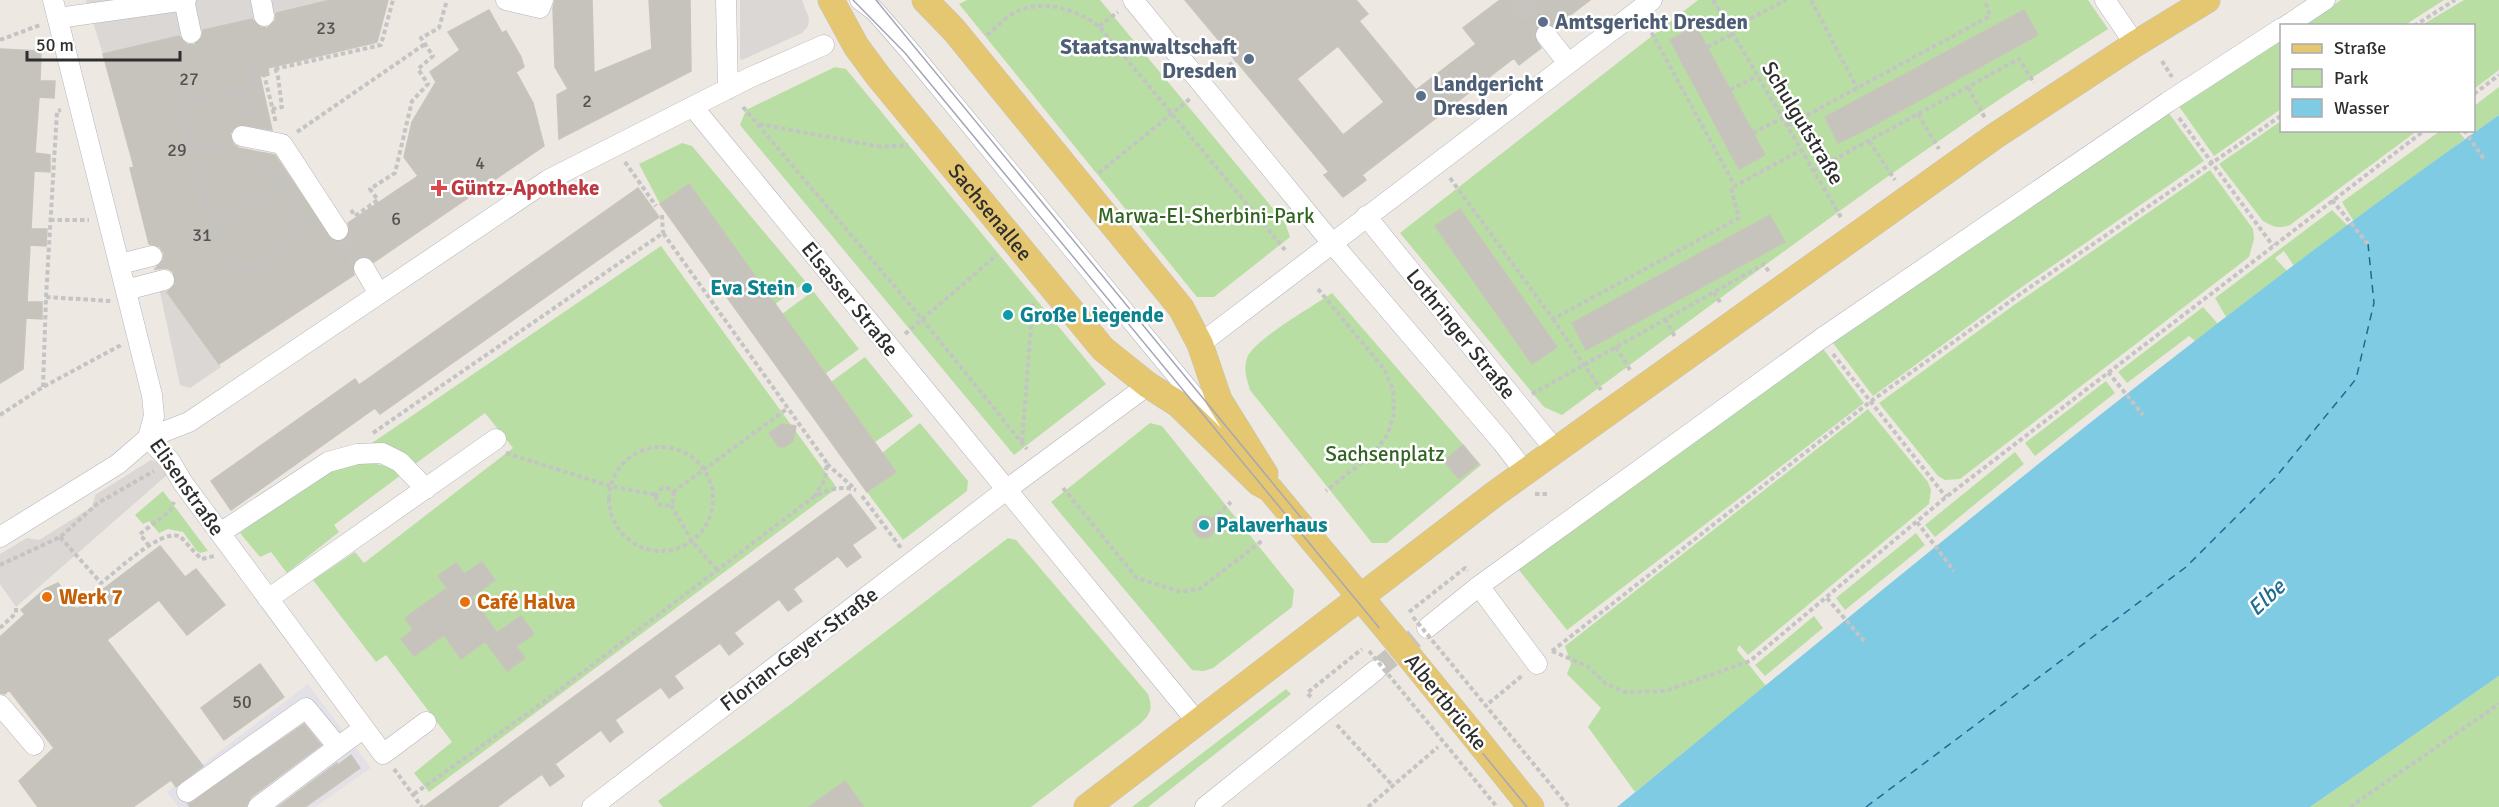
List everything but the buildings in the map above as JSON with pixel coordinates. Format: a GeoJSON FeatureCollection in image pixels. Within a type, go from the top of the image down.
{"type":"FeatureCollection","features":[{"type":"Feature","properties":{"kind":"main road","name":"Sachsenallee"},"geometry":{"type":"LineString","coordinates":[[831,0],[845,27],[878,76],[1103,349],[1148,385]]}},
{"type":"Feature","properties":{"kind":"main road"},"geometry":{"type":"LineString","coordinates":[[926,0],[954,30],[1181,308],[1200,344],[1219,400],[1267,477],[1270,489]]}},
{"type":"Feature","properties":{"kind":"main road"},"geometry":{"type":"LineString","coordinates":[[1087,807],[1525,472],[1852,236],[2046,102],[2207,0]]}},
{"type":"Feature","properties":{"kind":"main road"},"geometry":{"type":"LineString","coordinates":[[1148,385],[1178,404],[1259,483],[1270,489],[1360,597]]}},
{"type":"Feature","properties":{"kind":"main road","name":"Albertbrücke"},"geometry":{"type":"LineString","coordinates":[[1360,597],[1532,807]]}},
{"type":"Feature","properties":{"kind":"street"},"geometry":{"type":"LineString","coordinates":[[55,9],[185,0],[191,33]]}},
{"type":"Feature","properties":{"kind":"street"},"geometry":{"type":"LineString","coordinates":[[506,0],[540,8],[543,0]]}},
{"type":"Feature","properties":{"kind":"street"},"geometry":{"type":"LineString","coordinates":[[726,0],[728,89]]}},
{"type":"Feature","properties":{"kind":"street"},"geometry":{"type":"LineString","coordinates":[[860,0],[876,11],[909,50],[1270,489]]}},
{"type":"Feature","properties":{"kind":"street"},"geometry":{"type":"LineString","coordinates":[[1133,0],[1332,243],[1525,472]]}},
{"type":"Feature","properties":{"kind":"street"},"geometry":{"type":"LineString","coordinates":[[2105,0],[2135,44]]}},
{"type":"Feature","properties":{"kind":"street"},"geometry":{"type":"LineString","coordinates":[[2289,24],[2325,0]]}},
{"type":"Feature","properties":{"kind":"street"},"geometry":{"type":"LineString","coordinates":[[1200,344],[1645,5]]}},
{"type":"Feature","properties":{"kind":"street","name":"Elisenstraße"},"geometry":{"type":"LineString","coordinates":[[55,9],[152,395],[154,416],[148,438],[170,461],[183,483],[383,754]]}},
{"type":"Feature","properties":{"kind":"street"},"geometry":{"type":"LineString","coordinates":[[1420,622],[1479,586],[1822,338],[2168,102],[2280,29]]}},
{"type":"Feature","properties":{"kind":"street"},"geometry":{"type":"LineString","coordinates":[[1546,35],[1568,63]]}},
{"type":"Feature","properties":{"kind":"street"},"geometry":{"type":"LineString","coordinates":[[0,537],[118,464],[148,438],[189,422],[548,180],[728,89],[824,45]]}},
{"type":"Feature","properties":{"kind":"street","name":"Elsasser Straße"},"geometry":{"type":"LineString","coordinates":[[693,107],[1006,490]]}},
{"type":"Feature","properties":{"kind":"street"},"geometry":{"type":"LineString","coordinates":[[239,142],[282,144],[338,230]]}},
{"type":"Feature","properties":{"kind":"street","name":"Lothringer Straße"},"geometry":{"type":"LineString","coordinates":[[1366,216],[1556,451]]}},
{"type":"Feature","properties":{"kind":"street"},"geometry":{"type":"LineString","coordinates":[[120,264],[152,256]]}},
{"type":"Feature","properties":{"kind":"street"},"geometry":{"type":"LineString","coordinates":[[364,268],[379,294]]}},
{"type":"Feature","properties":{"kind":"street"},"geometry":{"type":"LineString","coordinates":[[128,296],[164,280]]}},
{"type":"Feature","properties":{"kind":"street"},"geometry":{"type":"LineString","coordinates":[[1148,385],[1006,490],[1198,723]]}},
{"type":"Feature","properties":{"kind":"street"},"geometry":{"type":"LineString","coordinates":[[268,599],[426,489],[500,446]]}},
{"type":"Feature","properties":{"kind":"street"},"geometry":{"type":"LineString","coordinates":[[225,540],[328,462],[357,454],[382,453],[400,462],[426,489]]}},
{"type":"Feature","properties":{"kind":"street","name":"Florian-Geyer-Straße"},"geometry":{"type":"LineString","coordinates":[[592,807],[1006,490]]}},
{"type":"Feature","properties":{"kind":"street"},"geometry":{"type":"LineString","coordinates":[[1479,586],[1537,664]]}},
{"type":"Feature","properties":{"kind":"street"},"geometry":{"type":"LineString","coordinates":[[1205,807],[1376,670]]}},
{"type":"Feature","properties":{"kind":"street"},"geometry":{"type":"LineString","coordinates":[[0,705],[34,745]]}},
{"type":"Feature","properties":{"kind":"street"},"geometry":{"type":"LineString","coordinates":[[187,792],[306,708],[338,747]]}},
{"type":"Feature","properties":{"kind":"street"},"geometry":{"type":"LineString","coordinates":[[383,754],[426,722]]}},
{"type":"Feature","properties":{"kind":"street"},"geometry":{"type":"LineString","coordinates":[[258,807],[364,728]]}},
{"type":"Feature","properties":{"kind":"path"},"geometry":{"type":"LineString","coordinates":[[275,69],[381,45],[393,0]]}},
{"type":"Feature","properties":{"kind":"path"},"geometry":{"type":"LineString","coordinates":[[349,206],[355,216],[378,200],[370,189],[395,172],[412,101],[428,84],[418,69],[433,56],[421,38],[440,28],[447,0]]}},
{"type":"Feature","properties":{"kind":"path","name":"Schulgutstraße"},"geometry":{"type":"LineString","coordinates":[[1713,0],[1852,236]]}},
{"type":"Feature","properties":{"kind":"path"},"geometry":{"type":"LineString","coordinates":[[1707,48],[1786,0]]}},
{"type":"Feature","properties":{"kind":"path"},"geometry":{"type":"LineString","coordinates":[[1811,0],[1857,88]]}},
{"type":"Feature","properties":{"kind":"path"},"geometry":{"type":"LineString","coordinates":[[1787,126],[1990,16],[1985,0]]}},
{"type":"Feature","properties":{"kind":"path"},"geometry":{"type":"LineString","coordinates":[[2417,24],[2455,0]]}},
{"type":"Feature","properties":{"kind":"path"},"geometry":{"type":"LineString","coordinates":[[981,39],[1019,10],[1055,5],[1081,14],[1099,26],[1286,250]]}},
{"type":"Feature","properties":{"kind":"path"},"geometry":{"type":"LineString","coordinates":[[1645,5],[1735,186]]}},
{"type":"Feature","properties":{"kind":"path"},"geometry":{"type":"LineString","coordinates":[[0,40],[55,9]]}},
{"type":"Feature","properties":{"kind":"path"},"geometry":{"type":"LineString","coordinates":[[303,141],[296,132],[425,44]]}},
{"type":"Feature","properties":{"kind":"path"},"geometry":{"type":"LineString","coordinates":[[1225,69],[1237,59]]}},
{"type":"Feature","properties":{"kind":"path"},"geometry":{"type":"LineString","coordinates":[[1814,171],[2019,59],[2046,102]]}},
{"type":"Feature","properties":{"kind":"path"},"geometry":{"type":"LineString","coordinates":[[272,109],[282,107],[273,61]]}},
{"type":"Feature","properties":{"kind":"path"},"geometry":{"type":"LineString","coordinates":[[2162,61],[2176,83]]}},
{"type":"Feature","properties":{"kind":"path"},"geometry":{"type":"LineString","coordinates":[[253,66],[254,71],[251,72],[254,88],[182,105],[213,230],[244,273],[310,229],[261,157]]}},
{"type":"Feature","properties":{"kind":"path"},"geometry":{"type":"LineString","coordinates":[[254,71],[263,70],[270,103]]}},
{"type":"Feature","properties":{"kind":"path"},"geometry":{"type":"LineString","coordinates":[[2475,93],[2499,75]]}},
{"type":"Feature","properties":{"kind":"path"},"geometry":{"type":"LineString","coordinates":[[1730,90],[1758,76]]}},
{"type":"Feature","properties":{"kind":"path"},"geometry":{"type":"LineString","coordinates":[[189,79],[195,102]]}},
{"type":"Feature","properties":{"kind":"path"},"geometry":{"type":"LineString","coordinates":[[1968,87],[1995,136]]}},
{"type":"Feature","properties":{"kind":"path"},"geometry":{"type":"LineString","coordinates":[[1094,177],[1193,97]]}},
{"type":"Feature","properties":{"kind":"path"},"geometry":{"type":"LineString","coordinates":[[2168,102],[2272,246]]}},
{"type":"Feature","properties":{"kind":"path"},"geometry":{"type":"LineString","coordinates":[[43,387],[57,111],[80,105]]}},
{"type":"Feature","properties":{"kind":"path"},"geometry":{"type":"LineString","coordinates":[[743,106],[922,319],[1027,449]]}},
{"type":"Feature","properties":{"kind":"path"},"geometry":{"type":"LineString","coordinates":[[1918,114],[1950,167]]}},
{"type":"Feature","properties":{"kind":"path"},"geometry":{"type":"LineString","coordinates":[[1489,703],[1870,402],[2036,283],[2280,116]]}},
{"type":"Feature","properties":{"kind":"path"},"geometry":{"type":"LineString","coordinates":[[1753,133],[1782,118]]}},
{"type":"Feature","properties":{"kind":"path"},"geometry":{"type":"LineString","coordinates":[[758,124],[882,147],[913,143]]}},
{"type":"Feature","properties":{"kind":"path"},"geometry":{"type":"LineString","coordinates":[[1552,651],[1587,666],[1605,683],[1624,692],[1665,691],[1750,661],[1946,497],[2422,132]]}},
{"type":"Feature","properties":{"kind":"path"},"geometry":{"type":"LineString","coordinates":[[2465,132],[2484,159]]}},
{"type":"Feature","properties":{"kind":"path"},"geometry":{"type":"LineString","coordinates":[[1869,141],[1907,198]]}},
{"type":"Feature","properties":{"kind":"path"},"geometry":{"type":"LineString","coordinates":[[177,150],[192,145],[239,142]]}},
{"type":"Feature","properties":{"kind":"path"},"geometry":{"type":"LineString","coordinates":[[615,147],[656,206]]}},
{"type":"Feature","properties":{"kind":"path"},"geometry":{"type":"LineString","coordinates":[[1552,319],[1739,218],[1731,188],[1801,150]]}},
{"type":"Feature","properties":{"kind":"path"},"geometry":{"type":"LineString","coordinates":[[1438,162],[1552,319],[1613,409]]}},
{"type":"Feature","properties":{"kind":"path"},"geometry":{"type":"LineString","coordinates":[[202,235],[281,185]]}},
{"type":"Feature","properties":{"kind":"path"},"geometry":{"type":"LineString","coordinates":[[2332,200],[2368,244]]}},
{"type":"Feature","properties":{"kind":"path"},"geometry":{"type":"LineString","coordinates":[[414,794],[538,706],[815,496],[837,488],[848,487],[856,490],[827,464],[663,233],[662,215]]}},
{"type":"Feature","properties":{"kind":"path"},"geometry":{"type":"LineString","coordinates":[[50,220],[109,220]]}},
{"type":"Feature","properties":{"kind":"path"},"geometry":{"type":"LineString","coordinates":[[366,437],[663,233]]}},
{"type":"Feature","properties":{"kind":"path"},"geometry":{"type":"LineString","coordinates":[[904,335],[1002,250]]}},
{"type":"Feature","properties":{"kind":"path"},"geometry":{"type":"LineString","coordinates":[[1516,403],[1764,264],[1781,288]]}},
{"type":"Feature","properties":{"kind":"path"},"geometry":{"type":"LineString","coordinates":[[1318,289],[1384,369],[1393,389],[1394,413],[1389,434],[1376,452],[1326,491]]}},
{"type":"Feature","properties":{"kind":"path"},"geometry":{"type":"LineString","coordinates":[[46,297],[128,296]]}},
{"type":"Feature","properties":{"kind":"path"},"geometry":{"type":"LineString","coordinates":[[1022,443],[1033,298]]}},
{"type":"Feature","properties":{"kind":"path"},"geometry":{"type":"LineString","coordinates":[[0,415],[43,387],[138,336]]}},
{"type":"Feature","properties":{"kind":"path"},"geometry":{"type":"LineString","coordinates":[[1822,338],[1946,497]]}},
{"type":"Feature","properties":{"kind":"path"},"geometry":{"type":"LineString","coordinates":[[2108,372],[2143,415]]}},
{"type":"Feature","properties":{"kind":"path"},"geometry":{"type":"LineString","coordinates":[[673,492],[788,408]]}},
{"type":"Feature","properties":{"kind":"path"},"geometry":{"type":"LineString","coordinates":[[500,446],[610,486],[656,495]]}},
{"type":"Feature","properties":{"kind":"path"},"geometry":{"type":"LineString","coordinates":[[651,448],[675,449],[686,453],[703,468],[709,478],[714,501],[708,524],[692,541],[669,551],[643,549],[631,543],[614,524],[610,512],[610,486],[621,465],[640,451],[651,448]]}},
{"type":"Feature","properties":{"kind":"path"},"geometry":{"type":"LineString","coordinates":[[815,496],[825,479],[827,464]]}},
{"type":"Feature","properties":{"kind":"path"},"geometry":{"type":"LineString","coordinates":[[0,565],[60,537],[99,503],[156,470]]}},
{"type":"Feature","properties":{"kind":"path"},"geometry":{"type":"LineString","coordinates":[[664,488],[673,492],[674,499],[671,504],[660,506],[656,501],[659,490],[664,488]]}},
{"type":"Feature","properties":{"kind":"path"},"geometry":{"type":"LineString","coordinates":[[1063,488],[1137,578],[1181,592],[1201,588],[1263,540]]}},
{"type":"Feature","properties":{"kind":"path"},"geometry":{"type":"LineString","coordinates":[[862,496],[900,546]]}},
{"type":"Feature","properties":{"kind":"path"},"geometry":{"type":"LineString","coordinates":[[1212,520],[1231,502]]}},
{"type":"Feature","properties":{"kind":"path"},"geometry":{"type":"LineString","coordinates":[[671,504],[692,541],[717,570]]}},
{"type":"Feature","properties":{"kind":"path"},"geometry":{"type":"LineString","coordinates":[[149,546],[140,534],[170,511]]}},
{"type":"Feature","properties":{"kind":"path"},"geometry":{"type":"LineString","coordinates":[[1917,522],[1954,571]]}},
{"type":"Feature","properties":{"kind":"path"},"geometry":{"type":"LineString","coordinates":[[60,537],[101,584],[164,537],[178,536],[201,559],[212,557],[225,540]]}},
{"type":"Feature","properties":{"kind":"path"},"geometry":{"type":"LineString","coordinates":[[1410,612],[1465,568]]}},
{"type":"Feature","properties":{"kind":"path"},"geometry":{"type":"LineString","coordinates":[[1827,598],[1864,642]]}},
{"type":"Feature","properties":{"kind":"path"},"geometry":{"type":"LineString","coordinates":[[0,628],[16,613],[16,607]]}},
{"type":"Feature","properties":{"kind":"path"},"geometry":{"type":"LineString","coordinates":[[1420,622],[1569,807]]}},
{"type":"Feature","properties":{"kind":"path"},"geometry":{"type":"LineString","coordinates":[[1362,649],[1307,693],[1393,786]]}},
{"type":"Feature","properties":{"kind":"path"},"geometry":{"type":"LineString","coordinates":[[1369,651],[1497,807]]}},
{"type":"Feature","properties":{"kind":"path"},"geometry":{"type":"LineString","coordinates":[[2350,807],[2499,704]]}},
{"type":"Feature","properties":{"kind":"path"},"geometry":{"type":"LineString","coordinates":[[1368,807],[1438,747]]}},
{"type":"Feature","properties":{"kind":"path"},"geometry":{"type":"LineString","coordinates":[[383,754],[422,807]]}},
{"type":"Feature","properties":{"kind":"shaded area"},"geometry":{"type":"Polygon","coordinates":[[[86,0],[331,0],[103,54],[86,0]]]}},
{"type":"Feature","properties":{"kind":"shaded area"},"geometry":{"type":"Polygon","coordinates":[[[740,0],[802,0],[809,18],[808,26],[802,33],[742,60],[740,58],[740,0]]]}},
{"type":"Feature","properties":{"kind":"shaded area"},"geometry":{"type":"Polygon","coordinates":[[[155,269],[169,288],[166,291],[221,367],[190,388],[180,385],[155,269]]]}},
{"type":"Feature","properties":{"kind":"shaded area"},"geometry":{"type":"Polygon","coordinates":[[[151,460],[165,465],[167,475],[16,607],[0,584],[0,554],[27,538],[39,540],[92,507],[95,495],[151,460]]]}},
{"type":"Feature","properties":{"kind":"shaded area"},"geometry":{"type":"Polygon","coordinates":[[[308,684],[371,768],[315,807],[178,807],[167,792],[308,684]]]}},
{"type":"Feature","properties":{"kind":"green space","name":"Marwa-El-Sherbini-Park"},"geometry":{"type":"Polygon","coordinates":[[[967,0],[1100,0],[1285,223],[1290,237],[1214,297],[1197,297],[959,4],[967,0]]]}},
{"type":"Feature","properties":{"kind":"green space"},"geometry":{"type":"Polygon","coordinates":[[[1698,0],[2088,0],[2108,29],[1900,168],[1562,415],[1544,407],[1400,233],[1698,0]]]}},
{"type":"Feature","properties":{"kind":"green space"},"geometry":{"type":"Polygon","coordinates":[[[2341,0],[2444,0],[2407,24],[2304,24],[2341,0]]]}},
{"type":"Feature","properties":{"kind":"green space"},"geometry":{"type":"Polygon","coordinates":[[[2464,0],[2499,0],[2499,70],[2475,88],[2475,24],[2424,24],[2464,0]]]}},
{"type":"Feature","properties":{"kind":"green space"},"geometry":{"type":"Polygon","coordinates":[[[2280,39],[2280,110],[2214,156],[2178,105],[2280,39]]]}},
{"type":"Feature","properties":{"kind":"green space"},"geometry":{"type":"Polygon","coordinates":[[[835,67],[846,69],[1106,384],[1014,455],[740,125],[746,110],[835,67]]]}},
{"type":"Feature","properties":{"kind":"green space"},"geometry":{"type":"Polygon","coordinates":[[[2499,87],[2499,115],[2474,133],[2475,105],[2499,87]]]}},
{"type":"Feature","properties":{"kind":"green space"},"geometry":{"type":"Polygon","coordinates":[[[2168,112],[2204,161],[2019,289],[1873,396],[1830,339],[2168,112]]]}},
{"type":"Feature","properties":{"kind":"green space"},"geometry":{"type":"Polygon","coordinates":[[[2280,122],[2280,132],[2416,132],[2286,226],[2273,226],[2263,221],[2219,164],[2280,122]]]}},
{"type":"Feature","properties":{"kind":"green space"},"geometry":{"type":"Polygon","coordinates":[[[2439,132],[2459,132],[2465,139],[2354,222],[2342,202],[2439,132]]]}},
{"type":"Feature","properties":{"kind":"green space"},"geometry":{"type":"Polygon","coordinates":[[[682,143],[692,146],[806,282],[775,304],[689,184],[660,204],[639,164],[682,143]]]}},
{"type":"Feature","properties":{"kind":"green space"},"geometry":{"type":"Polygon","coordinates":[[[2210,170],[2253,229],[2254,239],[2249,257],[1960,479],[1945,480],[1938,476],[1879,403],[2014,305],[2210,170]]]}},
{"type":"Feature","properties":{"kind":"green space"},"geometry":{"type":"Polygon","coordinates":[[[2332,210],[2348,226],[2294,266],[2284,251],[2275,258],[2287,271],[2226,317],[2215,298],[2332,210]]]}},
{"type":"Feature","properties":{"kind":"green space"},"geometry":{"type":"Polygon","coordinates":[[[661,246],[837,488],[429,792],[414,773],[452,742],[386,655],[376,662],[313,580],[355,552],[364,563],[513,448],[485,413],[415,464],[395,449],[372,443],[661,246]]]}},
{"type":"Feature","properties":{"kind":"green space"},"geometry":{"type":"Polygon","coordinates":[[[813,291],[859,349],[825,374],[782,314],[813,291]]]}},
{"type":"Feature","properties":{"kind":"green space","name":"Sachsenplatz"},"geometry":{"type":"Polygon","coordinates":[[[1332,293],[1481,465],[1387,543],[1372,543],[1250,390],[1245,370],[1247,358],[1260,342],[1332,293]]]}},
{"type":"Feature","properties":{"kind":"green space"},"geometry":{"type":"Polygon","coordinates":[[[2203,307],[2218,324],[2195,341],[2189,336],[2127,383],[2118,372],[2203,307]]]}},
{"type":"Feature","properties":{"kind":"green space"},"geometry":{"type":"Polygon","coordinates":[[[1821,346],[1864,403],[1567,630],[1519,570],[1821,346]]]}},
{"type":"Feature","properties":{"kind":"green space"},"geometry":{"type":"Polygon","coordinates":[[[865,357],[913,416],[875,442],[831,382],[865,357]]]}},
{"type":"Feature","properties":{"kind":"green space"},"geometry":{"type":"Polygon","coordinates":[[[2106,381],[2115,393],[2035,456],[2025,443],[2106,381]]]}},
{"type":"Feature","properties":{"kind":"green space"},"geometry":{"type":"Polygon","coordinates":[[[1868,409],[1928,482],[1931,490],[1929,504],[1748,655],[1739,645],[1737,650],[1766,686],[1635,792],[1588,727],[1601,708],[1567,674],[1571,664],[1565,646],[1868,409]]]}},
{"type":"Feature","properties":{"kind":"green space"},"geometry":{"type":"Polygon","coordinates":[[[920,423],[968,481],[967,491],[903,540],[867,492],[896,472],[882,453],[920,423]]]}},
{"type":"Feature","properties":{"kind":"green space"},"geometry":{"type":"Polygon","coordinates":[[[1150,423],[1162,426],[1294,590],[1292,607],[1213,668],[1204,671],[1192,670],[1051,502],[1150,423]]]}},
{"type":"Feature","properties":{"kind":"green space"},"geometry":{"type":"Polygon","coordinates":[[[2015,452],[2024,464],[1935,537],[1925,525],[2015,452]]]}},
{"type":"Feature","properties":{"kind":"green space"},"geometry":{"type":"Polygon","coordinates":[[[361,460],[392,468],[401,475],[334,525],[339,532],[287,573],[271,552],[260,557],[240,533],[333,466],[361,460]]]}},
{"type":"Feature","properties":{"kind":"green space"},"geometry":{"type":"Polygon","coordinates":[[[163,491],[208,551],[200,553],[197,551],[183,532],[168,529],[159,533],[149,521],[143,524],[135,515],[163,491]]]}},
{"type":"Feature","properties":{"kind":"green space"},"geometry":{"type":"Polygon","coordinates":[[[1916,533],[1925,545],[1845,610],[1836,598],[1916,533]]]}},
{"type":"Feature","properties":{"kind":"green space"},"geometry":{"type":"Polygon","coordinates":[[[1008,538],[1016,540],[1148,694],[1150,703],[1149,714],[1140,724],[1031,807],[864,807],[845,781],[812,805],[813,807],[663,807],[658,801],[791,704],[1008,538]]]}},
{"type":"Feature","properties":{"kind":"green space"},"geometry":{"type":"Polygon","coordinates":[[[1814,616],[1823,628],[1765,676],[1755,665],[1814,616]]]}},
{"type":"Feature","properties":{"kind":"green space"},"geometry":{"type":"Polygon","coordinates":[[[2499,676],[2499,807],[2310,807],[2499,676]]]}},
{"type":"Feature","properties":{"kind":"green space"},"geometry":{"type":"Polygon","coordinates":[[[1286,689],[1291,694],[1148,807],[1132,807],[1286,689]]]}},
{"type":"Feature","properties":{"kind":"water","name":"Elbe"},"geometry":{"type":"Polygon","coordinates":[[[2499,115],[2499,676],[2310,807],[1617,807],[2162,366],[2385,197],[2499,115]]]}},
{"type":"Feature","properties":{"kind":"ferry route"},"geometry":{"type":"LineString","coordinates":[[1866,807],[2186,567],[2275,478],[2356,379],[2374,303],[2368,244]]}},
{"type":"Feature","properties":{"kind":"tunnel"},"geometry":{"type":"LineString","coordinates":[[1517,0],[1546,35]]}},
{"type":"Feature","properties":{"kind":"tunnel"},"geometry":{"type":"LineString","coordinates":[[338,230],[364,268]]}},
{"type":"Feature","properties":{"kind":"tunnel"},"geometry":{"type":"LineString","coordinates":[[1376,670],[1427,628]]}},
{"type":"Feature","properties":{"kind":"tram line"},"geometry":{"type":"LineString","coordinates":[[853,0],[905,53],[1527,807]]}},
{"type":"Feature","properties":{"kind":"tram line"},"geometry":{"type":"LineString","coordinates":[[876,0],[1312,531]]}},
{"type":"Feature","properties":{"kind":"place","name":"Amtsgericht Dresden"},"geometry":{"type":"Point","coordinates":[1543,22]}},
{"type":"Feature","properties":{"kind":"place","name":"Staatsanwaltschaft Dresden"},"geometry":{"type":"Point","coordinates":[1249,59]}},
{"type":"Feature","properties":{"kind":"place","name":"Landgericht Dresden"},"geometry":{"type":"Point","coordinates":[1421,96]}},
{"type":"Feature","properties":{"kind":"place","name":"Güntz-Apotheke"},"geometry":{"type":"Point","coordinates":[439,188]}},
{"type":"Feature","properties":{"kind":"place","name":"Eva Stein"},"geometry":{"type":"Point","coordinates":[807,288]}},
{"type":"Feature","properties":{"kind":"place","name":"Große Liegende"},"geometry":{"type":"Point","coordinates":[1008,315]}},
{"type":"Feature","properties":{"kind":"place","name":"Palaverhaus"},"geometry":{"type":"Point","coordinates":[1204,525]}},
{"type":"Feature","properties":{"kind":"place","name":"Werk 7"},"geometry":{"type":"Point","coordinates":[47,597]}},
{"type":"Feature","properties":{"kind":"place","name":"Café Halva"},"geometry":{"type":"Point","coordinates":[465,602]}}]}
